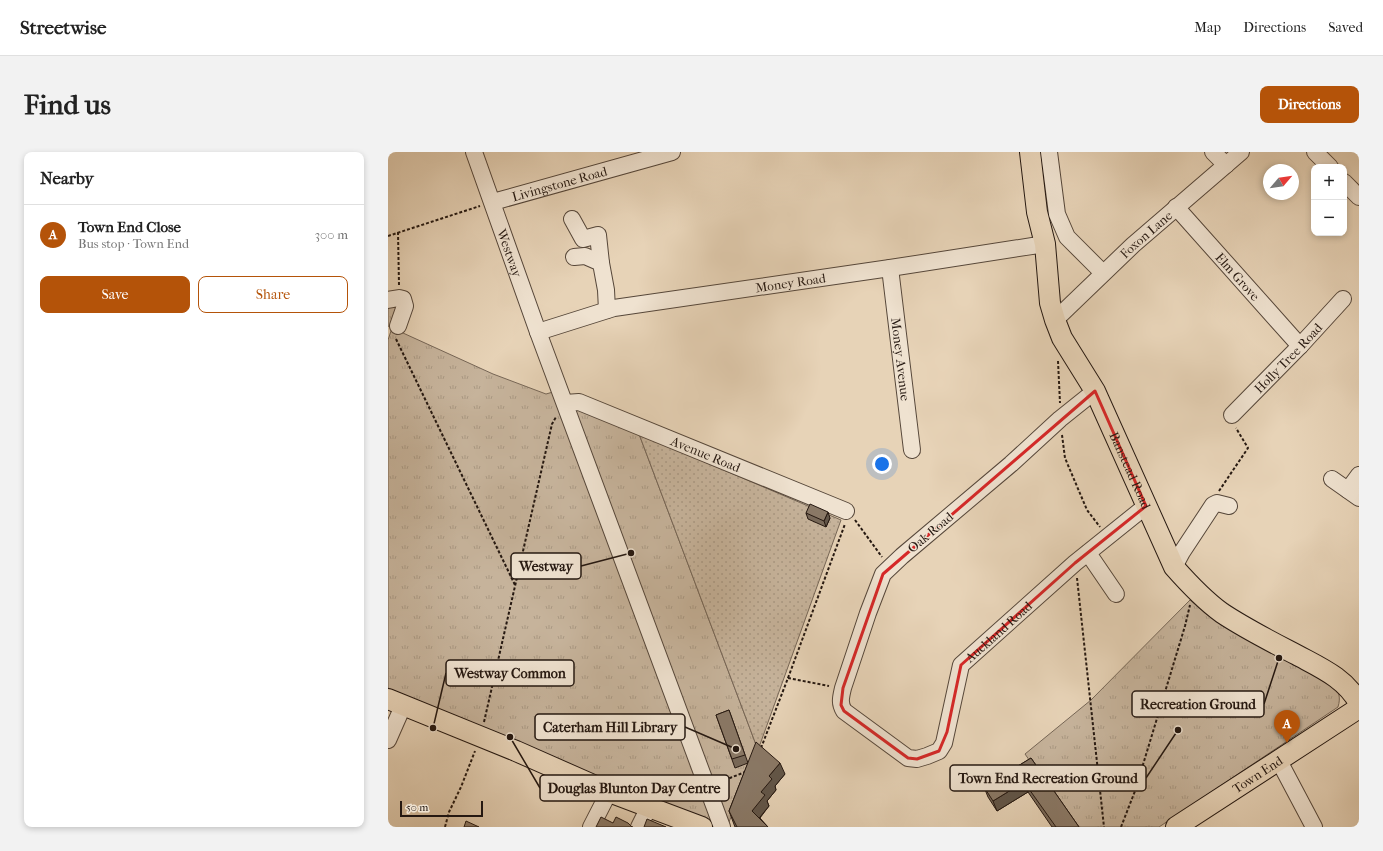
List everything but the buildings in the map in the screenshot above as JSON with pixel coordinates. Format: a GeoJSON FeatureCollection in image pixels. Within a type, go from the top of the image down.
{"type":"FeatureCollection","features":[{"type":"Feature","properties":{"kind":"main road","name":"Banstead Road"},"geometry":{"type":"LineString","coordinates":[[1030,152],[1037,212],[1045,244],[1050,303],[1055,320],[1062,338],[1096,391],[1174,567],[1193,589],[1222,613],[1255,633],[1333,675],[1345,684],[1354,694],[1359,703]]}},
{"type":"Feature","properties":{"kind":"main road"},"geometry":{"type":"LineString","coordinates":[[396,702],[609,792],[702,827]]}},
{"type":"Feature","properties":{"kind":"main road","name":"Town End"},"geometry":{"type":"LineString","coordinates":[[1176,827],[1359,708]]}},
{"type":"Feature","properties":{"kind":"street","name":"Westway"},"geometry":{"type":"LineString","coordinates":[[474,152],[538,332],[722,827]]}},
{"type":"Feature","properties":{"kind":"street","name":"Livingstone Road"},"geometry":{"type":"LineString","coordinates":[[493,202],[672,152]]}},
{"type":"Feature","properties":{"kind":"street"},"geometry":{"type":"LineString","coordinates":[[1049,152],[1057,214],[1067,237],[1103,274]]}},
{"type":"Feature","properties":{"kind":"street"},"geometry":{"type":"LineString","coordinates":[[1213,152],[1226,165]]}},
{"type":"Feature","properties":{"kind":"street","name":"Foxon Lane"},"geometry":{"type":"LineString","coordinates":[[1055,320],[1133,245],[1241,152]]}},
{"type":"Feature","properties":{"kind":"street"},"geometry":{"type":"LineString","coordinates":[[1315,152],[1327,164]]}},
{"type":"Feature","properties":{"kind":"street"},"geometry":{"type":"LineString","coordinates":[[1347,185],[1359,197]]}},
{"type":"Feature","properties":{"kind":"street","name":"Elm Grove"},"geometry":{"type":"LineString","coordinates":[[1176,207],[1300,346]]}},
{"type":"Feature","properties":{"kind":"street"},"geometry":{"type":"LineString","coordinates":[[572,219],[583,239],[598,235],[606,290],[607,310]]}},
{"type":"Feature","properties":{"kind":"street","name":"Money Road"},"geometry":{"type":"LineString","coordinates":[[538,332],[607,310],[622,307],[1045,244]]}},
{"type":"Feature","properties":{"kind":"street"},"geometry":{"type":"LineString","coordinates":[[574,257],[585,256],[601,263]]}},
{"type":"Feature","properties":{"kind":"street","name":"Money Avenue"},"geometry":{"type":"LineString","coordinates":[[890,268],[912,450]]}},
{"type":"Feature","properties":{"kind":"street"},"geometry":{"type":"LineString","coordinates":[[397,332],[405,306],[400,298]]}},
{"type":"Feature","properties":{"kind":"street","name":"Holly Tree Road"},"geometry":{"type":"LineString","coordinates":[[1232,414],[1300,346],[1344,299]]}},
{"type":"Feature","properties":{"kind":"street","name":"Oak Road"},"geometry":{"type":"LineString","coordinates":[[852,717],[844,711],[840,698],[868,613],[883,574],[902,556],[1012,464],[1060,419],[1096,391]]}},
{"type":"Feature","properties":{"kind":"street","name":"Avenue Road"},"geometry":{"type":"LineString","coordinates":[[565,403],[579,402],[848,512]]}},
{"type":"Feature","properties":{"kind":"street"},"geometry":{"type":"LineString","coordinates":[[1332,479],[1354,494],[1359,475]]}},
{"type":"Feature","properties":{"kind":"street"},"geometry":{"type":"LineString","coordinates":[[1174,567],[1182,552],[1213,505],[1221,504],[1229,506]]}},
{"type":"Feature","properties":{"kind":"street","name":"Auckland Road"},"geometry":{"type":"LineString","coordinates":[[852,717],[908,758],[916,759],[939,751],[944,743],[961,665],[1075,563],[1146,506]]}},
{"type":"Feature","properties":{"kind":"street"},"geometry":{"type":"LineString","coordinates":[[1088,552],[1116,594]]}},
{"type":"Feature","properties":{"kind":"street"},"geometry":{"type":"LineString","coordinates":[[388,740],[396,702]]}},
{"type":"Feature","properties":{"kind":"street"},"geometry":{"type":"LineString","coordinates":[[1278,760],[1314,827]]}},
{"type":"Feature","properties":{"kind":"street"},"geometry":{"type":"LineString","coordinates":[[592,827],[609,792]]}},
{"type":"Feature","properties":{"kind":"street"},"geometry":{"type":"LineString","coordinates":[[639,827],[649,807]]}},
{"type":"Feature","properties":{"kind":"path"},"geometry":{"type":"LineString","coordinates":[[388,236],[493,202]]}},
{"type":"Feature","properties":{"kind":"path"},"geometry":{"type":"LineString","coordinates":[[398,232],[400,298]]}},
{"type":"Feature","properties":{"kind":"path"},"geometry":{"type":"LineString","coordinates":[[397,332],[515,586]]}},
{"type":"Feature","properties":{"kind":"path"},"geometry":{"type":"LineString","coordinates":[[1058,357],[1060,419],[1065,458],[1086,510],[1107,536]]}},
{"type":"Feature","properties":{"kind":"path"},"geometry":{"type":"LineString","coordinates":[[445,827],[449,812],[461,787],[480,737],[552,424],[565,403]]}},
{"type":"Feature","properties":{"kind":"path"},"geometry":{"type":"LineString","coordinates":[[1218,493],[1248,448],[1231,419],[1232,414]]}},
{"type":"Feature","properties":{"kind":"path"},"geometry":{"type":"LineString","coordinates":[[848,512],[890,568]]}},
{"type":"Feature","properties":{"kind":"path"},"geometry":{"type":"LineString","coordinates":[[759,755],[848,512]]}},
{"type":"Feature","properties":{"kind":"path"},"geometry":{"type":"LineString","coordinates":[[1075,563],[1104,827]]}},
{"type":"Feature","properties":{"kind":"path"},"geometry":{"type":"LineString","coordinates":[[1121,827],[1135,791],[1185,626],[1193,589]]}},
{"type":"Feature","properties":{"kind":"path"},"geometry":{"type":"LineString","coordinates":[[788,678],[843,688]]}},
{"type":"Feature","properties":{"kind":"path"},"geometry":{"type":"LineString","coordinates":[[707,787],[747,771]]}},
{"type":"Feature","properties":{"kind":"highlighted area"},"geometry":{"type":"Polygon","coordinates":[[[1095,391],[1146,506],[1075,563],[961,665],[947,732],[939,751],[917,759],[908,758],[844,711],[841,705],[843,688],[883,574],[1095,391]]]}},
{"type":"Feature","properties":{"kind":"green space"},"geometry":{"type":"Polygon","coordinates":[[[388,304],[398,304],[392,328],[388,326],[388,304]]]}},
{"type":"Feature","properties":{"kind":"green space"},"geometry":{"type":"Polygon","coordinates":[[[392,328],[493,374],[546,394],[553,392],[578,406],[639,434],[758,750],[729,822],[715,826],[388,688],[388,340],[392,328]]]}},
{"type":"Feature","properties":{"kind":"green space"},"geometry":{"type":"Polygon","coordinates":[[[639,434],[841,520],[758,750],[639,434]]]}},
{"type":"Feature","properties":{"kind":"green space"},"geometry":{"type":"Polygon","coordinates":[[[1190,600],[1206,614],[1240,636],[1332,683],[1339,694],[1338,707],[1159,827],[1076,827],[1025,754],[1091,700],[1190,600]]]}},
{"type":"Feature","properties":{"kind":"place","name":"Westway"},"geometry":{"type":"Point","coordinates":[631,553]}},
{"type":"Feature","properties":{"kind":"place","name":"Recreation Ground"},"geometry":{"type":"Point","coordinates":[1279,658]}},
{"type":"Feature","properties":{"kind":"place","name":"Westway Common"},"geometry":{"type":"Point","coordinates":[433,728]}},
{"type":"Feature","properties":{"kind":"place","name":"Town End Recreation Ground"},"geometry":{"type":"Point","coordinates":[1178,730]}},
{"type":"Feature","properties":{"kind":"place","name":"Douglas Blunton Day Centre"},"geometry":{"type":"Point","coordinates":[510,737]}},
{"type":"Feature","properties":{"kind":"place","name":"Town End Close"},"geometry":{"type":"Point","coordinates":[1287,743]}},
{"type":"Feature","properties":{"kind":"place","name":"Caterham Hill Library"},"geometry":{"type":"Point","coordinates":[736,749]}}]}
